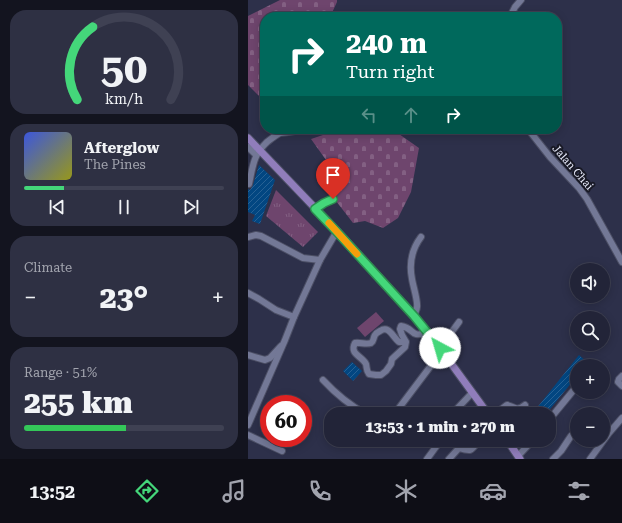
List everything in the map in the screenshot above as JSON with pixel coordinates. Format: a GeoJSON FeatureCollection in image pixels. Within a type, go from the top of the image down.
{"type":"FeatureCollection","features":[{"type":"Feature","properties":{"kind":"main road"},"geometry":{"type":"LineString","coordinates":[[248,138],[258,153],[315,209],[414,316],[483,407]]}},
{"type":"Feature","properties":{"kind":"main road"},"geometry":{"type":"LineString","coordinates":[[512,447],[519,457]]}},
{"type":"Feature","properties":{"kind":"street"},"geometry":{"type":"LineString","coordinates":[[513,12],[521,0]]}},
{"type":"Feature","properties":{"kind":"street"},"geometry":{"type":"LineString","coordinates":[[249,184],[258,153],[269,141],[279,134]]}},
{"type":"Feature","properties":{"kind":"street","name":"Jalan Chai"},"geometry":{"type":"LineString","coordinates":[[532,134],[587,199],[622,262]]}},
{"type":"Feature","properties":{"kind":"street"},"geometry":{"type":"LineString","coordinates":[[248,147],[258,153]]}},
{"type":"Feature","properties":{"kind":"street"},"geometry":{"type":"LineString","coordinates":[[315,209],[333,199]]}},
{"type":"Feature","properties":{"kind":"street"},"geometry":{"type":"LineString","coordinates":[[248,425],[320,260],[337,232]]}},
{"type":"Feature","properties":{"kind":"street"},"geometry":{"type":"LineString","coordinates":[[248,237],[256,235],[261,236],[303,258],[320,260]]}},
{"type":"Feature","properties":{"kind":"street"},"geometry":{"type":"LineString","coordinates":[[414,316],[417,307],[411,275],[412,254],[421,237]]}},
{"type":"Feature","properties":{"kind":"street"},"geometry":{"type":"LineString","coordinates":[[248,293],[276,310],[294,317]]}},
{"type":"Feature","properties":{"kind":"street"},"geometry":{"type":"LineString","coordinates":[[400,407],[441,350],[459,322]]}},
{"type":"Feature","properties":{"kind":"street"},"geometry":{"type":"LineString","coordinates":[[406,342],[399,342],[393,337],[390,330],[386,329],[376,333],[374,340],[370,344],[359,342],[355,343],[353,347],[354,351],[366,364],[366,370],[369,374],[381,375],[391,364],[392,359],[405,347],[406,342],[400,329],[401,326],[406,326],[414,334],[419,335],[427,333]]}},
{"type":"Feature","properties":{"kind":"street"},"geometry":{"type":"LineString","coordinates":[[248,355],[265,360],[270,358],[286,340]]}},
{"type":"Feature","properties":{"kind":"street"},"geometry":{"type":"LineString","coordinates":[[622,376],[618,382],[622,386]]}},
{"type":"Feature","properties":{"kind":"street"},"geometry":{"type":"LineString","coordinates":[[323,380],[334,391],[356,407]]}},
{"type":"Feature","properties":{"kind":"street"},"geometry":{"type":"LineString","coordinates":[[459,407],[472,393]]}},
{"type":"Feature","properties":{"kind":"street"},"geometry":{"type":"LineString","coordinates":[[556,412],[570,394]]}},
{"type":"Feature","properties":{"kind":"street"},"geometry":{"type":"LineString","coordinates":[[503,407],[507,404],[514,407]]}},
{"type":"Feature","properties":{"kind":"street"},"geometry":{"type":"LineString","coordinates":[[590,459],[622,418]]}},
{"type":"Feature","properties":{"kind":"street"},"geometry":{"type":"LineString","coordinates":[[248,435],[282,451]]}},
{"type":"Feature","properties":{"kind":"street"},"geometry":{"type":"LineString","coordinates":[[553,459],[561,452],[570,439]]}},
{"type":"Feature","properties":{"kind":"street"},"geometry":{"type":"LineString","coordinates":[[427,459],[436,447]]}},
{"type":"Feature","properties":{"kind":"street"},"geometry":{"type":"LineString","coordinates":[[449,459],[459,448],[469,451],[474,447]]}},
{"type":"Feature","properties":{"kind":"street"},"geometry":{"type":"LineString","coordinates":[[519,457],[526,447]]}},
{"type":"Feature","properties":{"kind":"green space"},"geometry":{"type":"Polygon","coordinates":[[[280,0],[337,0],[332,12],[260,12],[260,97],[248,85],[248,16],[280,0]]]}},
{"type":"Feature","properties":{"kind":"green space"},"geometry":{"type":"Polygon","coordinates":[[[326,134],[399,134],[419,148],[411,192],[398,218],[383,228],[365,221],[353,223],[329,192],[332,174],[318,172],[326,160],[311,139],[326,134]]]}},
{"type":"Feature","properties":{"kind":"green space"},"geometry":{"type":"Polygon","coordinates":[[[276,190],[318,232],[303,247],[266,216],[276,190]]]}},
{"type":"Feature","properties":{"kind":"green space"},"geometry":{"type":"Polygon","coordinates":[[[376,312],[384,321],[365,337],[357,328],[376,312]]]}},
{"type":"Feature","properties":{"kind":"building"},"geometry":{"type":"Polygon","coordinates":[[[259,165],[275,180],[260,224],[252,221],[255,215],[248,212],[248,189],[250,190],[253,185],[259,165]]]}},
{"type":"Feature","properties":{"kind":"building"},"geometry":{"type":"Polygon","coordinates":[[[579,355],[584,359],[576,359],[579,355]]]}},
{"type":"Feature","properties":{"kind":"building"},"geometry":{"type":"Polygon","coordinates":[[[352,362],[362,371],[353,381],[343,371],[352,362]]]}},
{"type":"Feature","properties":{"kind":"building"},"geometry":{"type":"Polygon","coordinates":[[[570,366],[570,385],[552,407],[538,407],[570,366]]]}},
{"type":"Feature","properties":{"kind":"slow traffic"},"geometry":{"type":"LineString","coordinates":[[329,223],[357,254]]}},
{"type":"Feature","properties":{"kind":"route"},"geometry":{"type":"LineString","coordinates":[[333,199],[315,209],[414,316],[440,348]]}}]}
